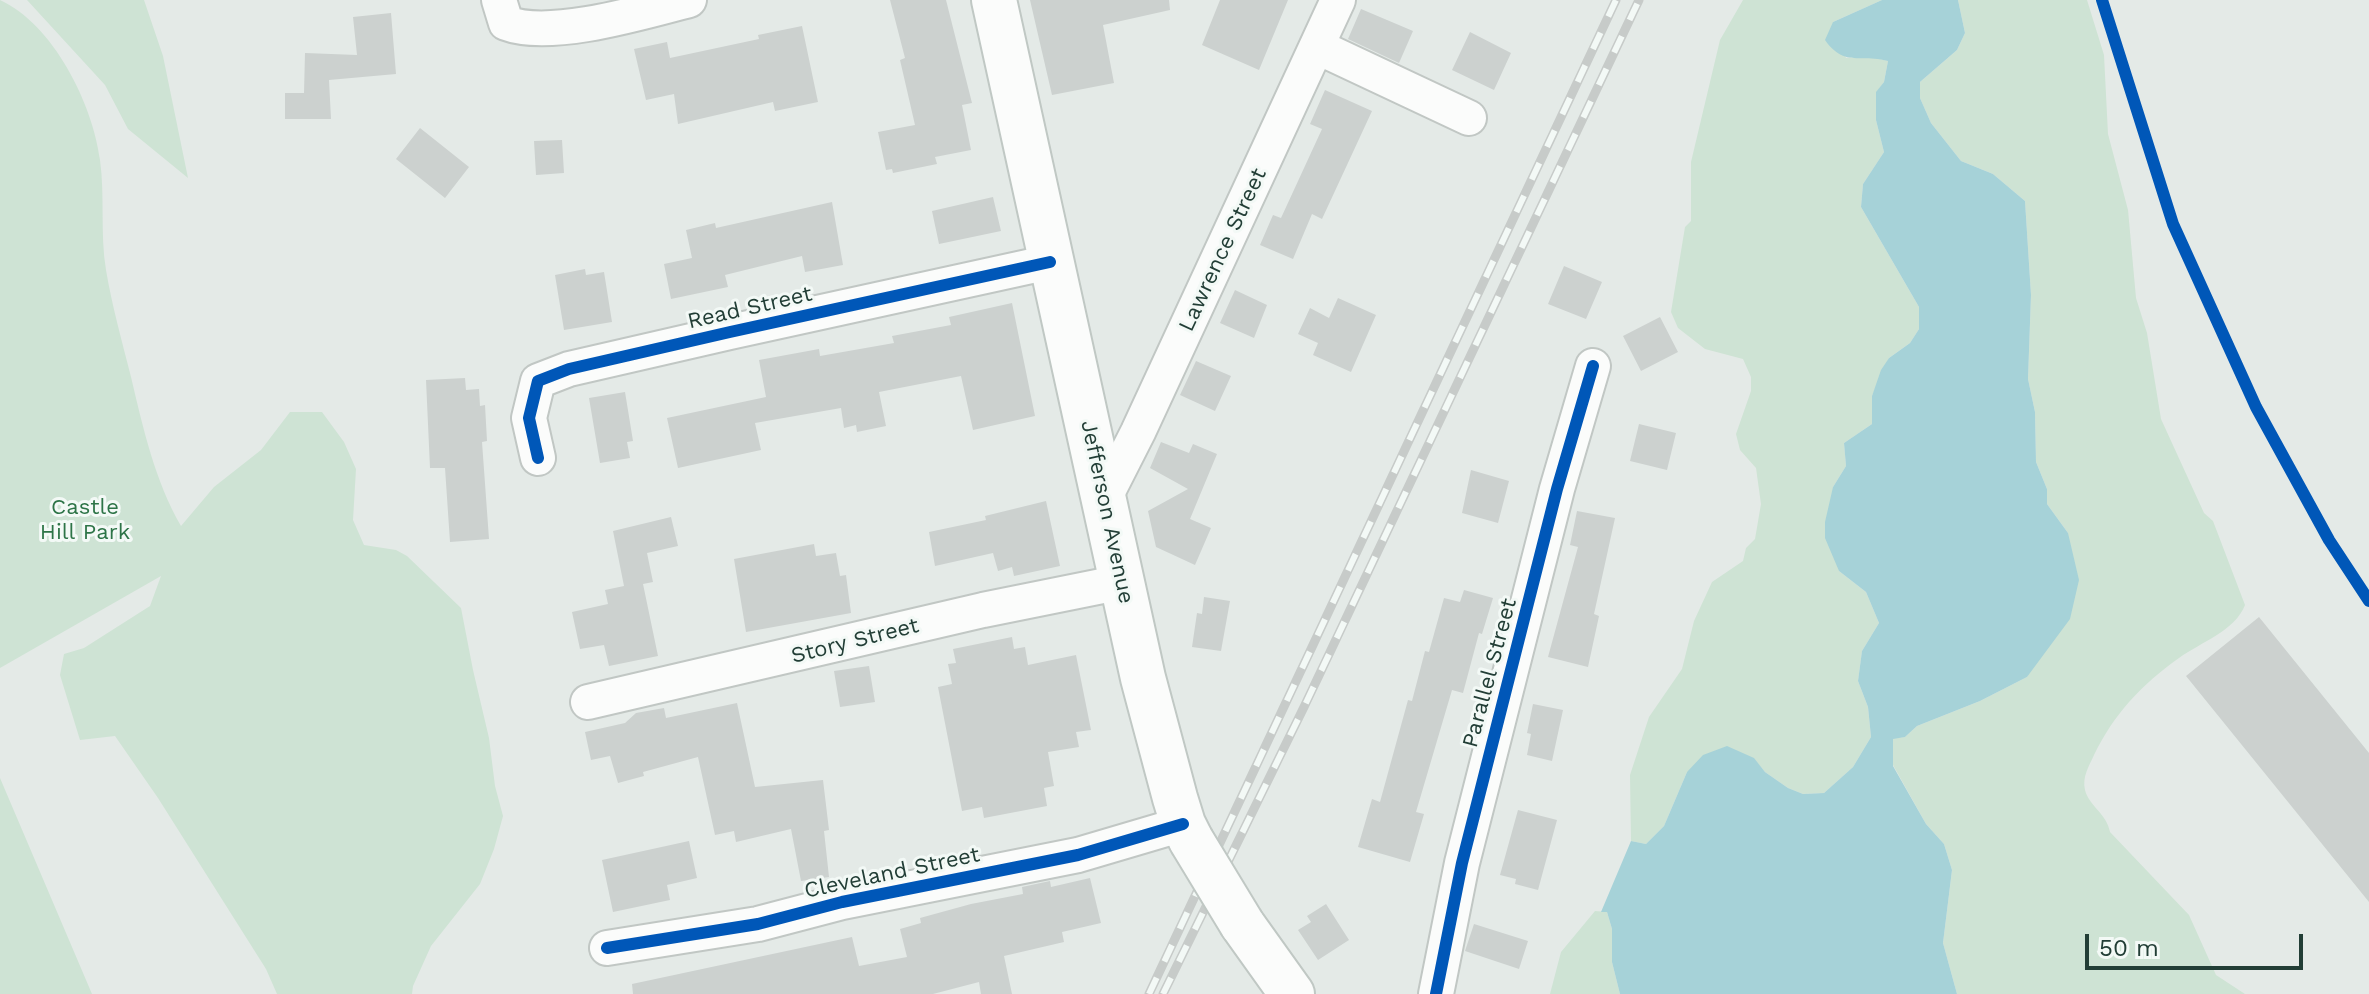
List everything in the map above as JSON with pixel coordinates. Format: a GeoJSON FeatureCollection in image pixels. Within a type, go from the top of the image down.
{"type":"FeatureCollection","features":[{"type":"Feature","properties":{"kind":"main road","name":"Jefferson Avenue"},"geometry":{"type":"LineString","coordinates":[[994,0],[1143,678],[1187,832],[1242,924],[1292,994]]}},
{"type":"Feature","properties":{"kind":"street"},"geometry":{"type":"LineString","coordinates":[[499,0],[506,23],[518,28],[545,29],[635,14],[689,0]]}},
{"type":"Feature","properties":{"kind":"street","name":"Lawrence Street"},"geometry":{"type":"LineString","coordinates":[[1104,499],[1338,0]]}},
{"type":"Feature","properties":{"kind":"street"},"geometry":{"type":"LineString","coordinates":[[1318,47],[1469,118]]}},
{"type":"Feature","properties":{"kind":"street","name":"Read Street"},"geometry":{"type":"LineString","coordinates":[[538,458],[529,418],[538,381],[569,369],[1050,262]]}},
{"type":"Feature","properties":{"kind":"street","name":"Parallel Street"},"geometry":{"type":"LineString","coordinates":[[1436,994],[1465,848],[1557,489],[1593,366]]}},
{"type":"Feature","properties":{"kind":"street","name":"Story Street"},"geometry":{"type":"LineString","coordinates":[[588,702],[969,613],[1122,582]]}},
{"type":"Feature","properties":{"kind":"street","name":"Cleveland Street"},"geometry":{"type":"LineString","coordinates":[[607,948],[758,924],[842,902],[1187,832]]}},
{"type":"Feature","properties":{"kind":"green space","name":"Castle Hill Park"},"geometry":{"type":"Polygon","coordinates":[[[0,0],[19,11],[53,46],[89,115],[100,160],[104,256],[111,297],[151,454],[181,526],[214,487],[261,450],[290,412],[322,412],[344,442],[356,469],[353,520],[364,545],[396,550],[407,556],[461,608],[503,816],[480,884],[431,946],[412,994],[277,994],[266,969],[115,736],[80,740],[60,675],[64,654],[84,648],[150,606],[161,576],[0,668],[0,0]]]}},
{"type":"Feature","properties":{"kind":"green space"},"geometry":{"type":"Polygon","coordinates":[[[27,0],[144,0],[163,56],[188,178],[128,129],[105,85],[27,0]]]}},
{"type":"Feature","properties":{"kind":"green space"},"geometry":{"type":"Polygon","coordinates":[[[1743,0],[1882,0],[1833,22],[1846,58],[1869,56],[1888,61],[1884,82],[1876,93],[1876,120],[1884,152],[1863,184],[1861,207],[1919,307],[1919,329],[1910,343],[1889,358],[1872,396],[1872,424],[1844,443],[1846,466],[1833,487],[1839,571],[1866,592],[1879,623],[1862,651],[1858,681],[1868,707],[1871,737],[1853,767],[1824,793],[1803,794],[1788,788],[1765,772],[1753,758],[1687,772],[1664,826],[1646,844],[1631,841],[1630,775],[1649,717],[1682,669],[1694,621],[1712,582],[1743,561],[1746,548],[1755,539],[1761,504],[1756,468],[1740,450],[1736,434],[1751,391],[1751,377],[1743,359],[1705,349],[1678,328],[1671,312],[1685,227],[1691,221],[1691,162],[1720,40],[1743,0]]]}},
{"type":"Feature","properties":{"kind":"green space"},"geometry":{"type":"Polygon","coordinates":[[[1958,0],[2087,0],[2104,55],[2108,134],[2128,210],[2136,298],[2147,333],[2161,419],[2204,513],[2213,521],[2245,605],[2226,629],[2165,668],[2130,701],[2110,726],[2094,755],[2084,785],[2090,801],[2110,832],[2189,915],[2216,975],[2245,994],[1957,994],[1943,943],[1952,870],[1944,844],[1926,824],[1893,765],[1893,738],[1905,737],[1917,726],[1980,701],[2027,677],[2068,533],[2047,504],[2047,489],[2036,462],[2035,412],[2028,379],[2031,295],[2025,201],[1993,174],[1961,161],[1931,123],[1920,98],[1920,82],[1957,50],[1965,33],[1958,0]]]}},
{"type":"Feature","properties":{"kind":"green space"},"geometry":{"type":"Polygon","coordinates":[[[0,778],[92,994],[0,994],[0,778]]]}},
{"type":"Feature","properties":{"kind":"green space"},"geometry":{"type":"Polygon","coordinates":[[[1595,911],[1607,912],[1612,929],[1612,962],[1620,994],[1550,994],[1561,952],[1595,911]]]}},
{"type":"Feature","properties":{"kind":"water"},"geometry":{"type":"Polygon","coordinates":[[[1882,0],[1958,0],[1965,33],[1957,50],[1920,82],[1920,98],[1931,123],[1961,161],[1993,174],[2025,201],[2031,295],[2028,379],[2035,412],[2036,462],[2047,489],[2047,504],[2068,533],[2079,580],[2070,619],[2027,677],[1980,701],[1917,726],[1905,737],[1893,739],[1893,766],[1926,824],[1944,844],[1952,870],[1943,943],[1957,994],[1620,994],[1612,962],[1612,929],[1607,912],[1601,912],[1631,841],[1646,844],[1664,826],[1687,772],[1703,755],[1727,746],[1754,758],[1765,772],[1788,788],[1803,794],[1824,793],[1853,767],[1871,737],[1868,707],[1858,681],[1862,651],[1879,623],[1866,592],[1839,571],[1825,538],[1825,522],[1833,487],[1846,466],[1844,443],[1872,424],[1872,396],[1881,370],[1889,358],[1910,343],[1919,329],[1919,307],[1861,207],[1863,184],[1884,152],[1876,120],[1876,92],[1884,82],[1888,61],[1846,57],[1832,49],[1825,40],[1833,22],[1882,0]]]}},
{"type":"Feature","properties":{"kind":"building"},"geometry":{"type":"Polygon","coordinates":[[[890,0],[946,0],[972,103],[962,105],[971,150],[935,157],[937,164],[893,173],[892,169],[886,170],[878,132],[915,125],[900,60],[905,58],[890,0]]]}},
{"type":"Feature","properties":{"kind":"building"},"geometry":{"type":"Polygon","coordinates":[[[1030,0],[1169,0],[1170,10],[1103,25],[1114,83],[1052,95],[1030,0]]]}},
{"type":"Feature","properties":{"kind":"building"},"geometry":{"type":"Polygon","coordinates":[[[1220,0],[1288,0],[1259,70],[1202,45],[1220,0]]]}},
{"type":"Feature","properties":{"kind":"building"},"geometry":{"type":"Polygon","coordinates":[[[1361,9],[1413,31],[1399,63],[1348,39],[1361,9]]]}},
{"type":"Feature","properties":{"kind":"building"},"geometry":{"type":"Polygon","coordinates":[[[391,13],[396,74],[329,80],[331,119],[285,119],[285,93],[304,93],[305,53],[357,55],[353,17],[391,13]]]}},
{"type":"Feature","properties":{"kind":"building"},"geometry":{"type":"Polygon","coordinates":[[[802,26],[818,102],[775,111],[773,102],[678,124],[674,94],[646,100],[634,49],[667,42],[670,58],[759,39],[758,35],[802,26]]]}},
{"type":"Feature","properties":{"kind":"building"},"geometry":{"type":"Polygon","coordinates":[[[1470,32],[1511,53],[1494,90],[1452,70],[1470,32]]]}},
{"type":"Feature","properties":{"kind":"building"},"geometry":{"type":"Polygon","coordinates":[[[1325,90],[1372,111],[1322,219],[1312,214],[1293,259],[1260,245],[1273,215],[1281,218],[1322,129],[1310,124],[1325,90]]]}},
{"type":"Feature","properties":{"kind":"building"},"geometry":{"type":"Polygon","coordinates":[[[420,128],[469,167],[445,198],[396,159],[420,128]]]}},
{"type":"Feature","properties":{"kind":"building"},"geometry":{"type":"Polygon","coordinates":[[[562,140],[564,173],[536,175],[534,141],[562,140]]]}},
{"type":"Feature","properties":{"kind":"building"},"geometry":{"type":"Polygon","coordinates":[[[993,197],[1001,231],[939,244],[932,211],[993,197]]]}},
{"type":"Feature","properties":{"kind":"building"},"geometry":{"type":"Polygon","coordinates":[[[832,202],[843,265],[805,272],[802,256],[725,275],[728,287],[671,299],[664,264],[692,258],[686,230],[715,223],[716,228],[832,202]]]}},
{"type":"Feature","properties":{"kind":"building"},"geometry":{"type":"Polygon","coordinates":[[[1564,266],[1602,282],[1586,319],[1548,304],[1564,266]]]}},
{"type":"Feature","properties":{"kind":"building"},"geometry":{"type":"Polygon","coordinates":[[[585,269],[586,275],[604,272],[612,322],[564,330],[555,275],[585,269]]]}},
{"type":"Feature","properties":{"kind":"building"},"geometry":{"type":"Polygon","coordinates":[[[1235,290],[1267,305],[1254,338],[1220,323],[1235,290]]]}},
{"type":"Feature","properties":{"kind":"building"},"geometry":{"type":"Polygon","coordinates":[[[1338,298],[1376,315],[1351,372],[1313,355],[1318,343],[1298,334],[1310,308],[1329,318],[1338,298]]]}},
{"type":"Feature","properties":{"kind":"building"},"geometry":{"type":"Polygon","coordinates":[[[1012,303],[1035,416],[973,430],[961,376],[879,392],[886,426],[857,432],[856,425],[844,428],[841,408],[755,423],[761,450],[678,468],[667,418],[766,397],[759,360],[819,349],[820,356],[894,343],[892,336],[951,325],[949,317],[1012,303]]]}},
{"type":"Feature","properties":{"kind":"building"},"geometry":{"type":"Polygon","coordinates":[[[1660,317],[1678,352],[1641,371],[1623,336],[1660,317]]]}},
{"type":"Feature","properties":{"kind":"building"},"geometry":{"type":"Polygon","coordinates":[[[1196,361],[1231,376],[1215,411],[1180,395],[1196,361]]]}},
{"type":"Feature","properties":{"kind":"building"},"geometry":{"type":"Polygon","coordinates":[[[465,378],[466,390],[479,389],[480,406],[485,405],[487,441],[482,442],[489,539],[450,542],[445,468],[430,468],[426,380],[465,378]]]}},
{"type":"Feature","properties":{"kind":"building"},"geometry":{"type":"Polygon","coordinates":[[[625,392],[633,441],[627,442],[630,458],[600,463],[589,398],[625,392]]]}},
{"type":"Feature","properties":{"kind":"building"},"geometry":{"type":"Polygon","coordinates":[[[1639,424],[1676,433],[1667,470],[1630,461],[1639,424]]]}},
{"type":"Feature","properties":{"kind":"building"},"geometry":{"type":"Polygon","coordinates":[[[1161,442],[1189,453],[1193,444],[1217,454],[1190,519],[1211,528],[1195,565],[1156,547],[1148,511],[1188,489],[1150,468],[1161,442]]]}},
{"type":"Feature","properties":{"kind":"building"},"geometry":{"type":"Polygon","coordinates":[[[1471,470],[1509,481],[1498,523],[1462,513],[1471,470]]]}},
{"type":"Feature","properties":{"kind":"building"},"geometry":{"type":"Polygon","coordinates":[[[1046,501],[1060,566],[1014,576],[1012,567],[998,571],[993,553],[935,566],[929,532],[986,520],[985,516],[1046,501]]]}},
{"type":"Feature","properties":{"kind":"building"},"geometry":{"type":"Polygon","coordinates":[[[1577,511],[1615,518],[1594,614],[1599,616],[1588,667],[1548,657],[1578,547],[1570,545],[1577,511]]]}},
{"type":"Feature","properties":{"kind":"building"},"geometry":{"type":"Polygon","coordinates":[[[671,517],[678,546],[647,553],[653,582],[643,584],[658,656],[609,666],[604,645],[580,649],[572,612],[608,604],[605,590],[624,586],[613,531],[671,517]]]}},
{"type":"Feature","properties":{"kind":"building"},"geometry":{"type":"Polygon","coordinates":[[[814,544],[816,556],[836,553],[840,576],[846,575],[851,613],[746,632],[734,559],[814,544]]]}},
{"type":"Feature","properties":{"kind":"building"},"geometry":{"type":"Polygon","coordinates":[[[1464,590],[1493,598],[1482,634],[1479,633],[1463,693],[1452,690],[1416,812],[1424,814],[1410,862],[1358,847],[1372,799],[1380,802],[1408,700],[1412,701],[1425,651],[1429,652],[1444,598],[1460,602],[1464,590]]]}},
{"type":"Feature","properties":{"kind":"building"},"geometry":{"type":"Polygon","coordinates":[[[1204,597],[1230,601],[1221,651],[1192,647],[1197,613],[1202,614],[1204,597]]]}},
{"type":"Feature","properties":{"kind":"building"},"geometry":{"type":"Polygon","coordinates":[[[2259,617],[2369,753],[2369,902],[2186,676],[2259,617]]]}},
{"type":"Feature","properties":{"kind":"building"},"geometry":{"type":"Polygon","coordinates":[[[1012,637],[1014,649],[1025,647],[1028,665],[1076,655],[1091,730],[1076,732],[1079,747],[1048,752],[1054,786],[1044,788],[1047,806],[984,818],[982,807],[962,811],[938,687],[952,684],[948,664],[956,663],[953,649],[1012,637]]]}},
{"type":"Feature","properties":{"kind":"building"},"geometry":{"type":"Polygon","coordinates":[[[869,666],[875,702],[840,707],[834,671],[869,666]]]}},
{"type":"Feature","properties":{"kind":"building"},"geometry":{"type":"Polygon","coordinates":[[[737,703],[755,787],[823,780],[829,830],[824,831],[829,877],[801,881],[791,829],[736,842],[734,831],[715,835],[698,757],[643,772],[644,776],[618,783],[610,756],[591,760],[585,732],[625,723],[636,713],[664,708],[666,718],[737,703]]]}},
{"type":"Feature","properties":{"kind":"building"},"geometry":{"type":"Polygon","coordinates":[[[1533,704],[1563,710],[1552,761],[1527,755],[1531,734],[1527,733],[1533,704]]]}},
{"type":"Feature","properties":{"kind":"building"},"geometry":{"type":"Polygon","coordinates":[[[1518,810],[1557,820],[1538,890],[1515,884],[1516,879],[1500,875],[1518,810]]]}},
{"type":"Feature","properties":{"kind":"building"},"geometry":{"type":"Polygon","coordinates":[[[689,841],[697,878],[667,885],[670,900],[613,912],[602,860],[689,841]]]}},
{"type":"Feature","properties":{"kind":"building"},"geometry":{"type":"Polygon","coordinates":[[[1090,878],[1101,923],[1062,932],[1064,942],[1004,956],[1012,994],[981,994],[979,982],[933,994],[633,994],[632,984],[852,937],[859,966],[907,957],[900,929],[921,923],[920,918],[1023,894],[1022,887],[1050,881],[1051,887],[1090,878]]]}},
{"type":"Feature","properties":{"kind":"building"},"geometry":{"type":"Polygon","coordinates":[[[1326,904],[1349,940],[1318,960],[1298,930],[1311,922],[1307,916],[1326,904]]]}},
{"type":"Feature","properties":{"kind":"building"},"geometry":{"type":"Polygon","coordinates":[[[1474,924],[1528,941],[1519,969],[1465,951],[1474,924]]]}},
{"type":"Feature","properties":{"kind":"railway"},"geometry":{"type":"LineString","coordinates":[[1149,994],[1616,0]]}},
{"type":"Feature","properties":{"kind":"railway"},"geometry":{"type":"LineString","coordinates":[[1163,994],[1304,707],[1639,0]]}},
{"type":"Feature","properties":{"kind":"cycle path"},"geometry":{"type":"LineString","coordinates":[[2102,0],[2173,224],[2256,407],[2329,540],[2369,601]]}},
{"type":"Feature","properties":{"kind":"cycle path"},"geometry":{"type":"LineString","coordinates":[[538,458],[529,418],[538,381],[569,369],[1050,262]]}},
{"type":"Feature","properties":{"kind":"cycle path"},"geometry":{"type":"LineString","coordinates":[[1436,994],[1462,863],[1557,489],[1593,366]]}},
{"type":"Feature","properties":{"kind":"cycle path"},"geometry":{"type":"LineString","coordinates":[[607,948],[758,924],[842,902],[1078,855],[1183,824]]}}]}
